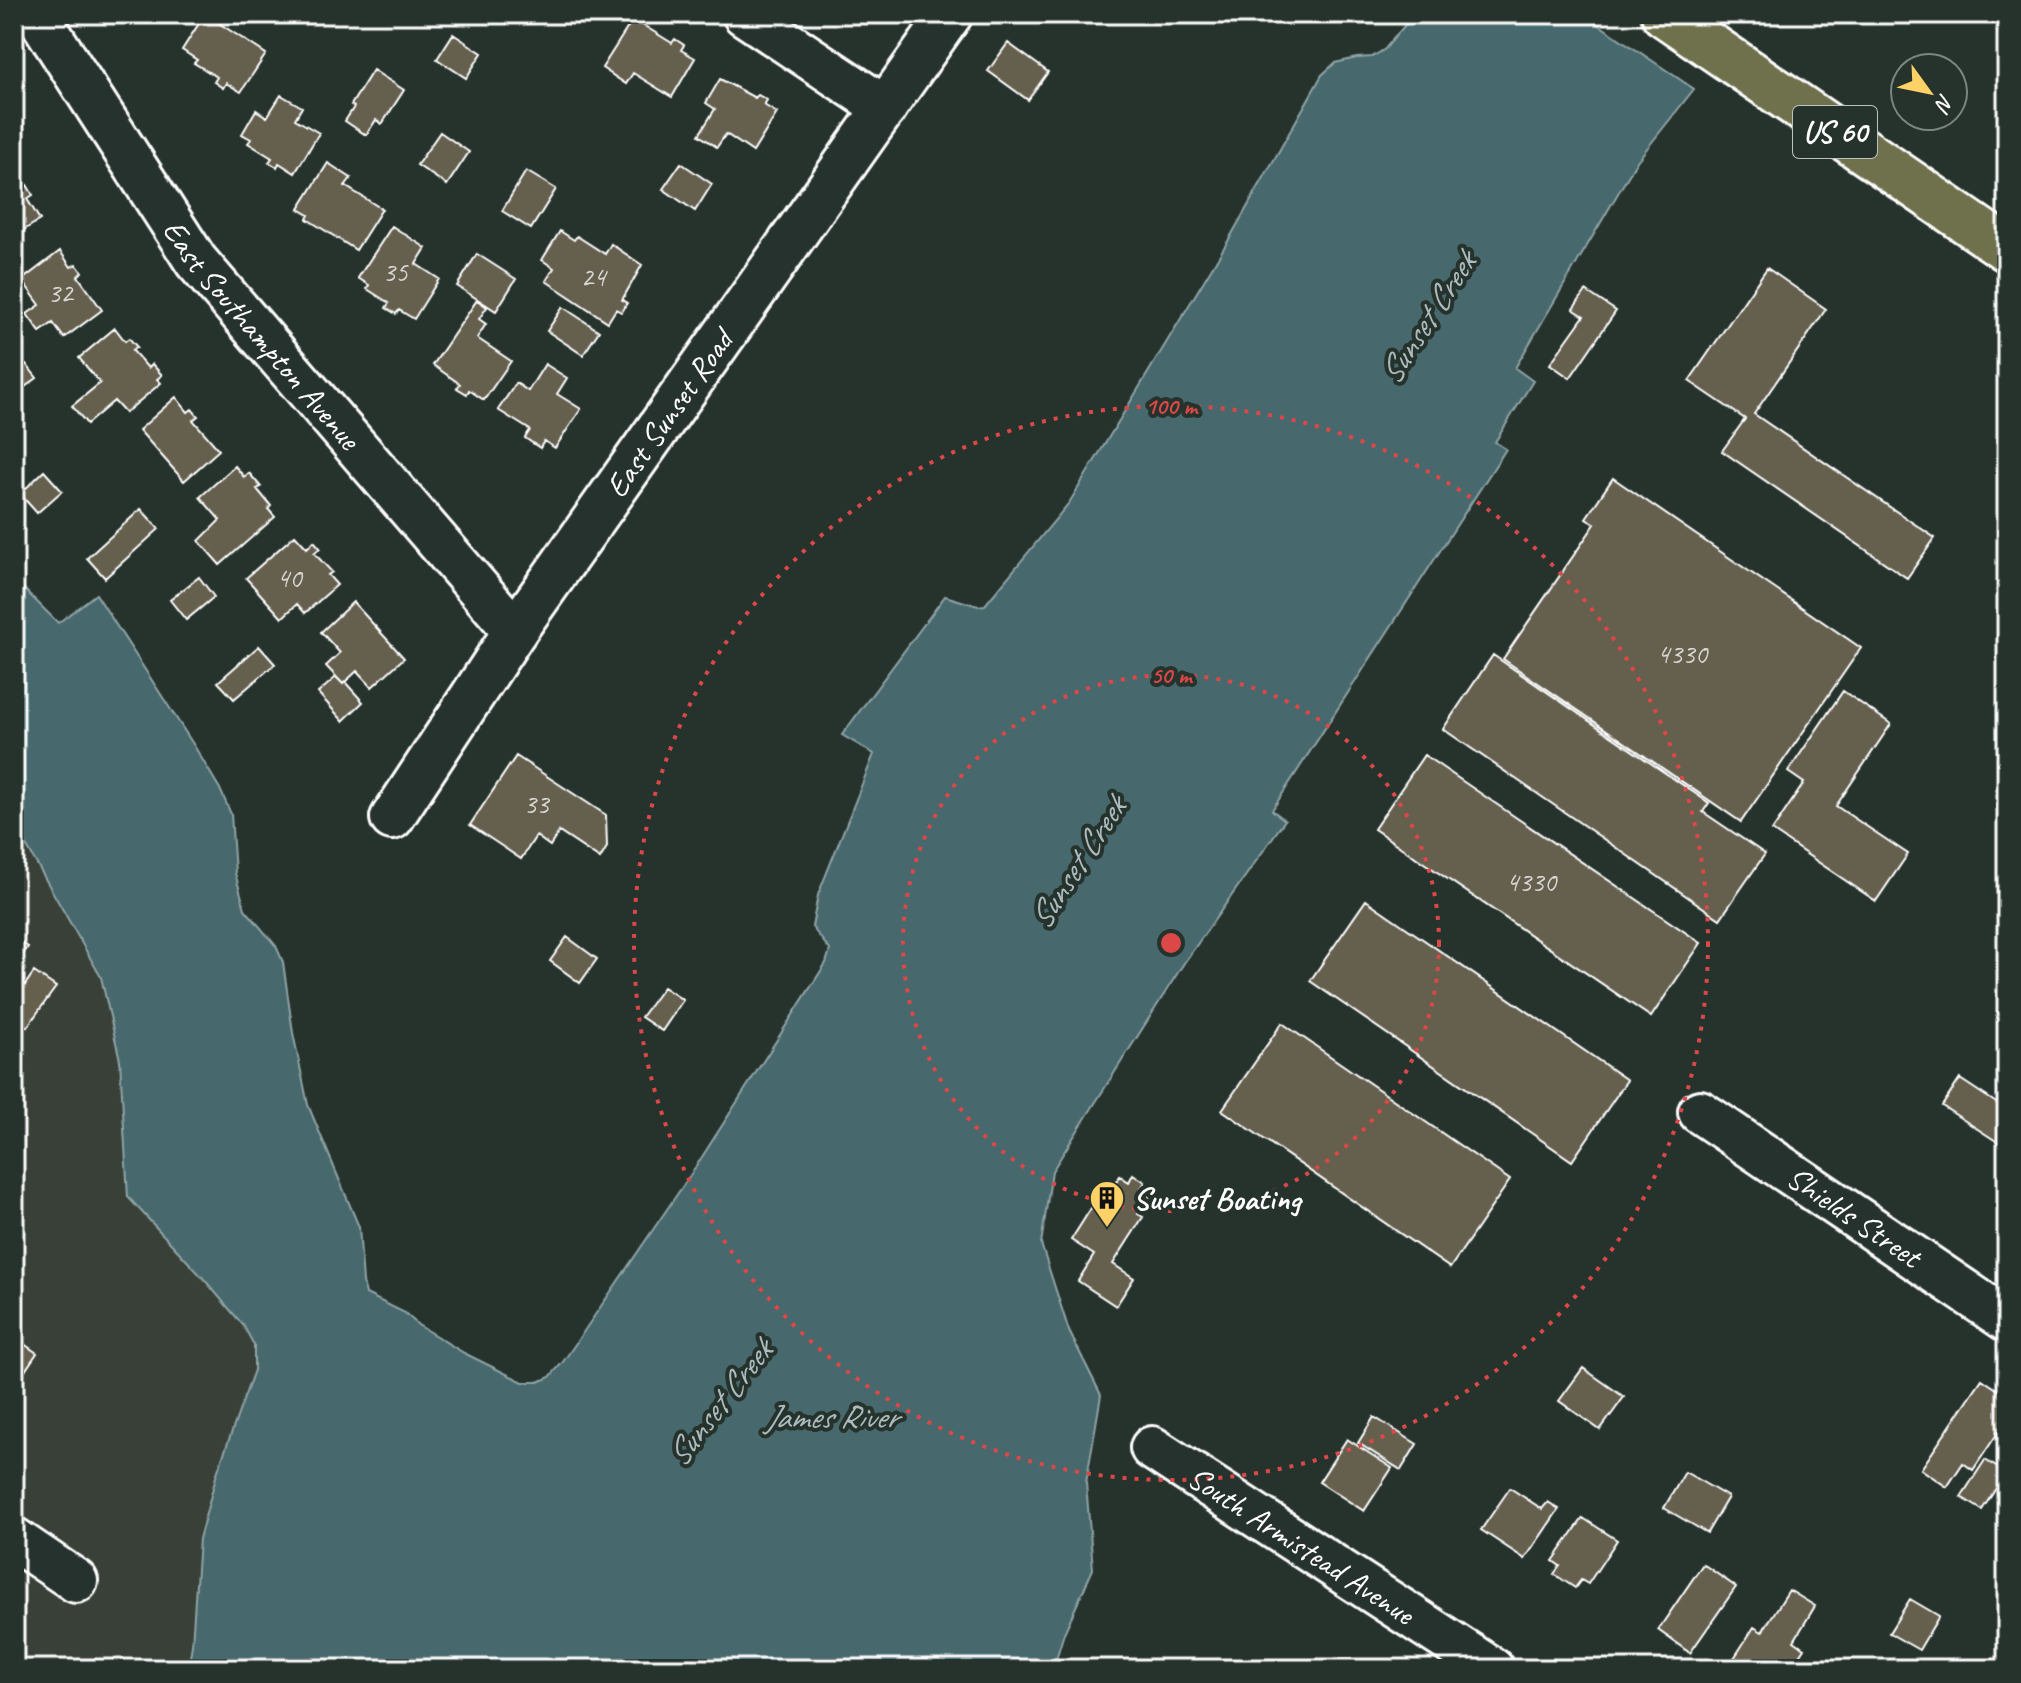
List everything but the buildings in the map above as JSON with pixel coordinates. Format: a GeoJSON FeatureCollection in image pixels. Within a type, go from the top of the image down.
{"type":"FeatureCollection","features":[{"type":"Feature","properties":{"kind":"main road","name":"US 60"},"geometry":{"type":"LineString","coordinates":[[1664,14],[2007,249]]}},
{"type":"Feature","properties":{"kind":"street","name":"East Southampton Avenue"},"geometry":{"type":"LineString","coordinates":[[37,14],[196,261],[515,631]]}},
{"type":"Feature","properties":{"kind":"street"},"geometry":{"type":"LineString","coordinates":[[744,14],[885,108]]}},
{"type":"Feature","properties":{"kind":"street","name":"East Sunset Road"},"geometry":{"type":"LineString","coordinates":[[392,818],[515,631],[951,14]]}},
{"type":"Feature","properties":{"kind":"street","name":"Shields Street"},"geometry":{"type":"LineString","coordinates":[[1700,1112],[2007,1320]]}},
{"type":"Feature","properties":{"kind":"street","name":"South Armistead Avenue"},"geometry":{"type":"LineString","coordinates":[[1152,1448],[1492,1669]]}},
{"type":"Feature","properties":{"kind":"street"},"geometry":{"type":"LineString","coordinates":[[14,1539],[76,1581]]}},
{"type":"Feature","properties":{"kind":"shaded area"},"geometry":{"type":"Polygon","coordinates":[[[14,698],[291,1292],[211,1669],[14,1669],[14,698]]]}},
{"type":"Feature","properties":{"kind":"water","name":"James River"},"geometry":{"type":"Polygon","coordinates":[[[1414,14],[1583,14],[1694,89],[1637,161],[1515,368],[1533,381],[1495,442],[1506,449],[1272,810],[1285,820],[1184,963],[1052,1171],[1041,1244],[1069,1331],[1101,1395],[1086,1483],[1093,1569],[1064,1633],[1053,1669],[188,1669],[199,1539],[217,1473],[254,1370],[254,1345],[243,1325],[203,1278],[128,1197],[120,1060],[101,977],[14,824],[14,579],[58,623],[96,594],[220,789],[231,814],[235,873],[245,909],[276,946],[283,962],[308,1105],[359,1227],[366,1294],[405,1313],[418,1325],[464,1353],[523,1382],[538,1382],[550,1377],[563,1362],[693,1171],[826,963],[830,950],[812,927],[818,895],[874,754],[842,735],[945,596],[978,606],[985,605],[1069,503],[1228,241],[1322,75],[1335,63],[1372,57],[1385,49],[1414,14]]]}},
{"type":"Feature","properties":{"kind":"place","name":"Sunset Boating"},"geometry":{"type":"Point","coordinates":[1107,1229]}},
{"type":"Feature","properties":{"kind":"water label","name":"Sunset Creek"},"geometry":{"type":"Point","coordinates":[1427,318]}},
{"type":"Feature","properties":{"kind":"water label","name":"Sunset Creek"},"geometry":{"type":"Point","coordinates":[1077,863]}},
{"type":"Feature","properties":{"kind":"water label","name":"Sunset Creek"},"geometry":{"type":"Point","coordinates":[719,1403]}}]}
